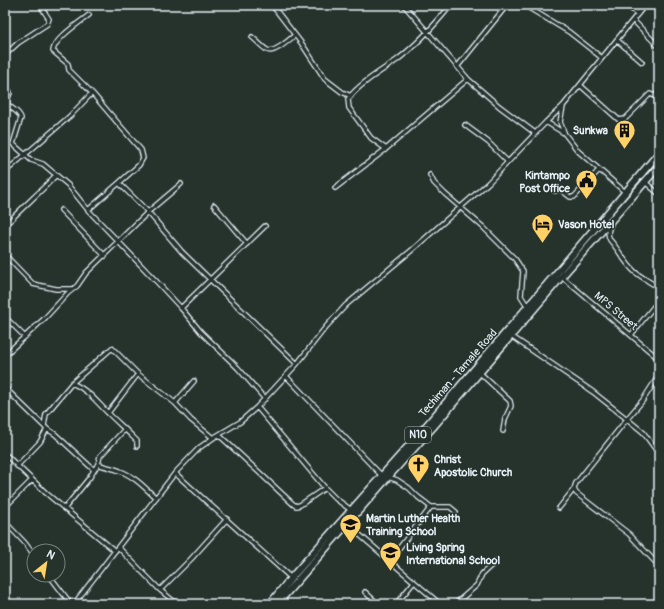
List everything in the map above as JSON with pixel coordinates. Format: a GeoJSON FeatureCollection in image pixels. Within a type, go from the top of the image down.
{"type":"FeatureCollection","features":[{"type":"Feature","properties":{"kind":"highway","name":"Techiman - Tamale Road"},"geometry":{"type":"LineString","coordinates":[[277,604],[347,524],[421,432],[659,153]]}},
{"type":"Feature","properties":{"kind":"highway","name":"Techiman - Tamale Road"},"geometry":{"type":"LineString","coordinates":[[270,604],[351,510],[385,476],[480,373],[614,218],[630,197],[659,166]]}},
{"type":"Feature","properties":{"kind":"highway"},"geometry":{"type":"LineString","coordinates":[[625,192],[630,197]]}},
{"type":"Feature","properties":{"kind":"street"},"geometry":{"type":"LineString","coordinates":[[5,55],[18,43],[47,24],[49,19],[40,5]]}},
{"type":"Feature","properties":{"kind":"street"},"geometry":{"type":"LineString","coordinates":[[272,5],[295,35],[325,79],[342,92],[351,96]]}},
{"type":"Feature","properties":{"kind":"street"},"geometry":{"type":"LineString","coordinates":[[404,5],[427,34],[468,79],[499,106],[535,133]]}},
{"type":"Feature","properties":{"kind":"street"},"geometry":{"type":"LineString","coordinates":[[386,149],[371,138],[349,108],[348,99],[371,78],[397,60],[427,34],[451,5]]}},
{"type":"Feature","properties":{"kind":"street"},"geometry":{"type":"LineString","coordinates":[[457,67],[507,5]]}},
{"type":"Feature","properties":{"kind":"street"},"geometry":{"type":"LineString","coordinates":[[524,5],[569,32],[602,58]]}},
{"type":"Feature","properties":{"kind":"street"},"geometry":{"type":"LineString","coordinates":[[626,5],[638,14]]}},
{"type":"Feature","properties":{"kind":"street"},"geometry":{"type":"LineString","coordinates":[[55,583],[72,604],[115,551],[175,472],[199,448],[240,422],[257,407],[298,364],[325,328],[346,305],[461,207],[508,162],[563,106],[645,5]]}},
{"type":"Feature","properties":{"kind":"street"},"geometry":{"type":"LineString","coordinates":[[88,15],[58,41],[53,47],[53,51],[68,64],[69,70],[92,93],[140,150],[143,158],[138,165],[119,183],[88,210]]}},
{"type":"Feature","properties":{"kind":"street"},"geometry":{"type":"LineString","coordinates":[[633,20],[659,47]]}},
{"type":"Feature","properties":{"kind":"street"},"geometry":{"type":"LineString","coordinates":[[252,37],[267,50],[271,51],[295,35]]}},
{"type":"Feature","properties":{"kind":"street"},"geometry":{"type":"LineString","coordinates":[[617,40],[642,62]]}},
{"type":"Feature","properties":{"kind":"street"},"geometry":{"type":"LineString","coordinates":[[335,188],[386,149],[468,79]]}},
{"type":"Feature","properties":{"kind":"street"},"geometry":{"type":"LineString","coordinates":[[5,81],[10,93],[6,100],[7,104],[19,114],[21,118],[13,144],[31,160],[43,164],[68,185],[88,210],[181,308],[201,332],[238,368],[265,399]]}},
{"type":"Feature","properties":{"kind":"street"},"geometry":{"type":"LineString","coordinates":[[580,85],[619,120],[625,119],[650,94],[655,96],[659,93]]}},
{"type":"Feature","properties":{"kind":"street"},"geometry":{"type":"LineString","coordinates":[[5,172],[24,154],[70,116],[92,93]]}},
{"type":"Feature","properties":{"kind":"street"},"geometry":{"type":"LineString","coordinates":[[563,106],[560,122],[564,133],[578,151],[625,192]]}},
{"type":"Feature","properties":{"kind":"street"},"geometry":{"type":"LineString","coordinates":[[546,122],[564,133]]}},
{"type":"Feature","properties":{"kind":"street"},"geometry":{"type":"LineString","coordinates":[[465,124],[488,142],[508,162]]}},
{"type":"Feature","properties":{"kind":"street"},"geometry":{"type":"LineString","coordinates":[[555,191],[560,189],[570,197],[574,197],[599,170]]}},
{"type":"Feature","properties":{"kind":"street"},"geometry":{"type":"LineString","coordinates":[[5,226],[12,217],[36,196],[56,175]]}},
{"type":"Feature","properties":{"kind":"street"},"geometry":{"type":"LineString","coordinates":[[430,175],[434,183],[510,254],[523,271],[521,296],[528,307]]}},
{"type":"Feature","properties":{"kind":"street"},"geometry":{"type":"LineString","coordinates":[[645,182],[659,194]]}},
{"type":"Feature","properties":{"kind":"street"},"geometry":{"type":"LineString","coordinates":[[119,183],[148,212],[182,252],[298,364]]}},
{"type":"Feature","properties":{"kind":"street"},"geometry":{"type":"LineString","coordinates":[[5,355],[45,318],[72,289],[77,286],[86,273],[105,256],[148,212],[181,184]]}},
{"type":"Feature","properties":{"kind":"street"},"geometry":{"type":"LineString","coordinates":[[214,206],[247,244]]}},
{"type":"Feature","properties":{"kind":"street"},"geometry":{"type":"LineString","coordinates":[[61,210],[105,256]]}},
{"type":"Feature","properties":{"kind":"street"},"geometry":{"type":"LineString","coordinates":[[614,218],[608,230],[610,240],[637,274],[659,288]]}},
{"type":"Feature","properties":{"kind":"street"},"geometry":{"type":"LineString","coordinates":[[181,308],[265,226]]}},
{"type":"Feature","properties":{"kind":"street"},"geometry":{"type":"LineString","coordinates":[[5,255],[33,284],[56,290],[72,289]]}},
{"type":"Feature","properties":{"kind":"street","name":"MPS Street"},"geometry":{"type":"LineString","coordinates":[[562,277],[659,359]]}},
{"type":"Feature","properties":{"kind":"street"},"geometry":{"type":"LineString","coordinates":[[631,335],[657,306],[659,300]]}},
{"type":"Feature","properties":{"kind":"street"},"geometry":{"type":"LineString","coordinates":[[5,317],[25,337]]}},
{"type":"Feature","properties":{"kind":"street"},"geometry":{"type":"LineString","coordinates":[[511,336],[593,392],[627,419],[643,432],[659,454]]}},
{"type":"Feature","properties":{"kind":"street"},"geometry":{"type":"LineString","coordinates":[[17,466],[40,442],[46,427],[46,414],[72,383],[112,348],[138,374],[175,403],[191,420],[213,438]]}},
{"type":"Feature","properties":{"kind":"street"},"geometry":{"type":"LineString","coordinates":[[480,373],[510,401],[511,406],[505,419],[503,431]]}},
{"type":"Feature","properties":{"kind":"street"},"geometry":{"type":"LineString","coordinates":[[108,413],[138,374]]}},
{"type":"Feature","properties":{"kind":"street"},"geometry":{"type":"LineString","coordinates":[[559,508],[574,489],[576,483],[643,400],[659,375]]}},
{"type":"Feature","properties":{"kind":"street"},"geometry":{"type":"LineString","coordinates":[[286,376],[385,476],[397,480],[409,488],[431,507],[450,507],[456,512]]}},
{"type":"Feature","properties":{"kind":"street"},"geometry":{"type":"LineString","coordinates":[[175,403],[194,381]]}},
{"type":"Feature","properties":{"kind":"street"},"geometry":{"type":"LineString","coordinates":[[72,383],[83,388],[92,395],[137,441],[137,446]]}},
{"type":"Feature","properties":{"kind":"street"},"geometry":{"type":"LineString","coordinates":[[5,388],[94,470]]}},
{"type":"Feature","properties":{"kind":"street"},"geometry":{"type":"LineString","coordinates":[[257,407],[325,488],[336,499],[351,510]]}},
{"type":"Feature","properties":{"kind":"street"},"geometry":{"type":"LineString","coordinates":[[64,509],[94,470],[98,464],[100,456],[125,429]]}},
{"type":"Feature","properties":{"kind":"street"},"geometry":{"type":"LineString","coordinates":[[219,434],[296,506],[300,505],[325,488]]}},
{"type":"Feature","properties":{"kind":"street"},"geometry":{"type":"LineString","coordinates":[[5,454],[64,509],[115,551]]}},
{"type":"Feature","properties":{"kind":"street"},"geometry":{"type":"LineString","coordinates":[[98,464],[128,475],[140,483],[156,498]]}},
{"type":"Feature","properties":{"kind":"street"},"geometry":{"type":"LineString","coordinates":[[175,472],[291,578]]}},
{"type":"Feature","properties":{"kind":"street"},"geometry":{"type":"LineString","coordinates":[[5,507],[32,480]]}},
{"type":"Feature","properties":{"kind":"street"},"geometry":{"type":"LineString","coordinates":[[574,489],[576,493],[629,534],[659,566]]}},
{"type":"Feature","properties":{"kind":"street"},"geometry":{"type":"LineString","coordinates":[[389,560],[431,507]]}},
{"type":"Feature","properties":{"kind":"street"},"geometry":{"type":"LineString","coordinates":[[160,590],[191,559],[227,519]]}},
{"type":"Feature","properties":{"kind":"street"},"geometry":{"type":"LineString","coordinates":[[5,522],[26,544]]}},
{"type":"Feature","properties":{"kind":"street"},"geometry":{"type":"LineString","coordinates":[[347,524],[440,604]]}},
{"type":"Feature","properties":{"kind":"street"},"geometry":{"type":"LineString","coordinates":[[118,547],[160,590],[177,604]]}},
{"type":"Feature","properties":{"kind":"street"},"geometry":{"type":"LineString","coordinates":[[455,604],[477,585],[482,574],[496,561]]}},
{"type":"Feature","properties":{"kind":"street"},"geometry":{"type":"LineString","coordinates":[[396,604],[414,582]]}},
{"type":"Feature","properties":{"kind":"street"},"geometry":{"type":"LineString","coordinates":[[365,592],[378,604]]}},
{"type":"Feature","properties":{"kind":"place","name":"Sunkwa"},"geometry":{"type":"Point","coordinates":[624,150]}},
{"type":"Feature","properties":{"kind":"place","name":"Kintampo Post Office"},"geometry":{"type":"Point","coordinates":[586,200]}},
{"type":"Feature","properties":{"kind":"place","name":"Vason Hotel"},"geometry":{"type":"Point","coordinates":[542,244]}},
{"type":"Feature","properties":{"kind":"place","name":"Christ Apostolic Church"},"geometry":{"type":"Point","coordinates":[419,484]}},
{"type":"Feature","properties":{"kind":"place","name":"Martin Luther Health Training School"},"geometry":{"type":"Point","coordinates":[350,544]}},
{"type":"Feature","properties":{"kind":"place","name":"Living Spring International School"},"geometry":{"type":"Point","coordinates":[391,572]}}]}
